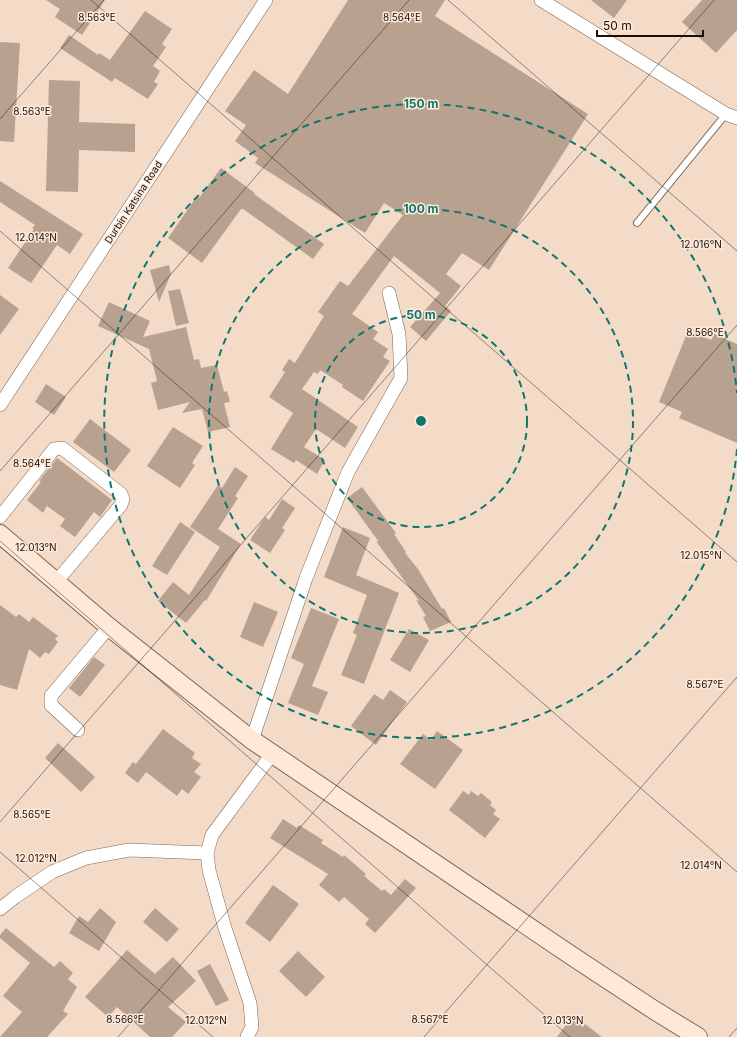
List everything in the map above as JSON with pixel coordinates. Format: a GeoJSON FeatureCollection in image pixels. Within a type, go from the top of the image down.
{"type":"FeatureCollection","features":[{"type":"Feature","properties":{"kind":"street","name":"Durbin Katsina Road"},"geometry":{"type":"LineString","coordinates":[[0,405],[266,0]]}},
{"type":"Feature","properties":{"kind":"street"},"geometry":{"type":"LineString","coordinates":[[541,0],[731,116]]}},
{"type":"Feature","properties":{"kind":"street"},"geometry":{"type":"LineString","coordinates":[[252,740],[306,578],[348,472],[401,378],[399,334],[389,294]]}},
{"type":"Feature","properties":{"kind":"street"},"geometry":{"type":"LineString","coordinates":[[0,517],[54,449],[62,448],[121,494],[123,499],[121,505],[56,582]]}},
{"type":"Feature","properties":{"kind":"street"},"geometry":{"type":"LineString","coordinates":[[0,534],[109,628],[252,740],[572,956],[698,1037]]}},
{"type":"Feature","properties":{"kind":"street"},"geometry":{"type":"LineString","coordinates":[[78,730],[51,705],[51,696],[109,628]]}},
{"type":"Feature","properties":{"kind":"street"},"geometry":{"type":"LineString","coordinates":[[247,1037],[252,1027],[250,1003],[224,926],[206,853],[212,835],[272,754]]}},
{"type":"Feature","properties":{"kind":"street"},"geometry":{"type":"LineString","coordinates":[[0,909],[52,872],[86,858],[129,850],[206,853]]}},
{"type":"Feature","properties":{"kind":"lane"},"geometry":{"type":"LineString","coordinates":[[637,223],[731,116]]}},
{"type":"Feature","properties":{"kind":"building"},"geometry":{"type":"Polygon","coordinates":[[[46,0],[105,0],[82,35],[55,17],[60,9],[46,0]]]}},
{"type":"Feature","properties":{"kind":"building"},"geometry":{"type":"Polygon","coordinates":[[[348,0],[445,0],[435,16],[588,114],[489,270],[462,253],[446,274],[461,286],[445,306],[451,311],[426,341],[410,327],[440,293],[394,256],[352,314],[378,332],[373,339],[388,349],[383,357],[390,361],[363,401],[342,387],[343,385],[320,370],[318,374],[314,372],[302,389],[358,427],[345,448],[316,429],[304,447],[325,460],[317,474],[296,460],[294,463],[271,449],[293,413],[269,397],[285,372],[282,370],[289,359],[295,363],[324,316],[318,312],[340,281],[348,286],[403,215],[384,203],[365,233],[255,163],[258,158],[235,141],[246,125],[225,111],[254,70],[288,94],[348,0]]]}},
{"type":"Feature","properties":{"kind":"building"},"geometry":{"type":"Polygon","coordinates":[[[591,0],[627,0],[614,18],[591,0]]]}},
{"type":"Feature","properties":{"kind":"building"},"geometry":{"type":"Polygon","coordinates":[[[702,0],[737,0],[737,30],[716,53],[682,22],[702,0]]]}},
{"type":"Feature","properties":{"kind":"building"},"geometry":{"type":"Polygon","coordinates":[[[145,11],[172,29],[162,44],[166,47],[153,66],[160,71],[154,82],[158,84],[148,99],[115,78],[112,82],[60,48],[69,35],[98,55],[99,53],[110,60],[145,11]]]}},
{"type":"Feature","properties":{"kind":"building"},"geometry":{"type":"Polygon","coordinates":[[[0,42],[20,43],[14,142],[0,141],[0,42]]]}},
{"type":"Feature","properties":{"kind":"building"},"geometry":{"type":"Polygon","coordinates":[[[49,80],[80,81],[79,122],[135,124],[135,152],[79,150],[78,192],[46,191],[49,80]]]}},
{"type":"Feature","properties":{"kind":"building"},"geometry":{"type":"Polygon","coordinates":[[[221,168],[255,193],[254,194],[324,244],[313,259],[243,209],[241,209],[202,263],[168,238],[197,196],[199,198],[221,168]]]}},
{"type":"Feature","properties":{"kind":"building"},"geometry":{"type":"Polygon","coordinates":[[[0,181],[83,234],[70,254],[57,245],[31,283],[8,268],[34,229],[32,228],[35,225],[0,202],[0,181]]]}},
{"type":"Feature","properties":{"kind":"building"},"geometry":{"type":"Polygon","coordinates":[[[169,265],[171,274],[159,302],[150,270],[169,265]]]}},
{"type":"Feature","properties":{"kind":"building"},"geometry":{"type":"Polygon","coordinates":[[[180,289],[189,323],[176,326],[168,291],[180,289]]]}},
{"type":"Feature","properties":{"kind":"building"},"geometry":{"type":"Polygon","coordinates":[[[0,295],[19,309],[0,335],[0,295]]]}},
{"type":"Feature","properties":{"kind":"building"},"geometry":{"type":"Polygon","coordinates":[[[109,302],[150,321],[143,337],[186,327],[194,360],[199,359],[201,368],[217,365],[224,392],[227,391],[230,402],[224,403],[230,427],[208,432],[202,409],[182,413],[190,402],[158,410],[151,383],[157,381],[149,349],[98,326],[109,302]]]}},
{"type":"Feature","properties":{"kind":"building"},"geometry":{"type":"Polygon","coordinates":[[[688,331],[711,340],[714,334],[737,344],[737,443],[679,418],[682,412],[659,402],[688,331]]]}},
{"type":"Feature","properties":{"kind":"building"},"geometry":{"type":"Polygon","coordinates":[[[46,384],[66,397],[54,415],[35,402],[46,384]]]}},
{"type":"Feature","properties":{"kind":"building"},"geometry":{"type":"Polygon","coordinates":[[[90,419],[131,450],[114,472],[73,442],[90,419]]]}},
{"type":"Feature","properties":{"kind":"building"},"geometry":{"type":"Polygon","coordinates":[[[173,427],[203,446],[192,463],[195,465],[180,488],[147,466],[173,427]]]}},
{"type":"Feature","properties":{"kind":"building"},"geometry":{"type":"Polygon","coordinates":[[[57,458],[112,500],[100,517],[94,512],[75,537],[60,526],[65,519],[47,506],[43,513],[27,500],[41,482],[39,481],[57,458]]]}},
{"type":"Feature","properties":{"kind":"building"},"geometry":{"type":"Polygon","coordinates":[[[235,467],[248,476],[235,496],[238,498],[218,529],[241,544],[206,601],[205,600],[186,623],[158,601],[173,582],[189,595],[220,547],[190,527],[218,485],[222,488],[235,467]]]}},
{"type":"Feature","properties":{"kind":"building"},"geometry":{"type":"Polygon","coordinates":[[[362,487],[396,533],[394,534],[406,552],[405,553],[418,569],[442,609],[444,608],[451,622],[430,631],[423,617],[426,616],[416,600],[419,601],[347,498],[362,487]]]}},
{"type":"Feature","properties":{"kind":"building"},"geometry":{"type":"Polygon","coordinates":[[[282,499],[295,508],[282,528],[285,530],[270,553],[250,540],[265,517],[269,520],[282,499]]]}},
{"type":"Feature","properties":{"kind":"building"},"geometry":{"type":"Polygon","coordinates":[[[180,522],[195,532],[167,575],[152,566],[180,522]]]}},
{"type":"Feature","properties":{"kind":"building"},"geometry":{"type":"Polygon","coordinates":[[[343,527],[370,538],[356,575],[399,593],[364,684],[341,675],[357,635],[353,633],[367,595],[324,577],[343,527]]]}},
{"type":"Feature","properties":{"kind":"building"},"geometry":{"type":"Polygon","coordinates":[[[254,602],[278,612],[263,647],[240,637],[254,602]]]}},
{"type":"Feature","properties":{"kind":"building"},"geometry":{"type":"Polygon","coordinates":[[[0,605],[16,617],[19,614],[29,622],[33,617],[58,636],[55,639],[58,642],[49,654],[45,652],[40,658],[29,649],[17,690],[0,685],[0,605]]]}},
{"type":"Feature","properties":{"kind":"building"},"geometry":{"type":"Polygon","coordinates":[[[311,608],[339,619],[312,686],[328,692],[318,715],[288,703],[304,664],[291,658],[311,608]]]}},
{"type":"Feature","properties":{"kind":"building"},"geometry":{"type":"Polygon","coordinates":[[[409,629],[429,640],[410,672],[390,660],[409,629]]]}},
{"type":"Feature","properties":{"kind":"building"},"geometry":{"type":"Polygon","coordinates":[[[94,657],[105,665],[80,697],[69,688],[94,657]]]}},
{"type":"Feature","properties":{"kind":"building"},"geometry":{"type":"Polygon","coordinates":[[[390,690],[407,702],[376,745],[351,726],[374,694],[383,700],[390,690]]]}},
{"type":"Feature","properties":{"kind":"building"},"geometry":{"type":"Polygon","coordinates":[[[163,729],[195,753],[192,758],[201,764],[194,772],[201,777],[188,794],[182,789],[177,796],[146,772],[138,783],[125,773],[133,762],[136,764],[163,729]]]}},
{"type":"Feature","properties":{"kind":"building"},"geometry":{"type":"Polygon","coordinates":[[[437,731],[463,750],[435,789],[400,764],[423,734],[431,740],[437,731]]]}},
{"type":"Feature","properties":{"kind":"building"},"geometry":{"type":"Polygon","coordinates":[[[58,743],[95,777],[81,792],[45,758],[58,743]]]}},
{"type":"Feature","properties":{"kind":"building"},"geometry":{"type":"Polygon","coordinates":[[[463,791],[469,795],[471,791],[478,796],[481,793],[492,802],[490,805],[496,810],[493,814],[500,819],[485,838],[449,810],[463,791]]]}},
{"type":"Feature","properties":{"kind":"building"},"geometry":{"type":"Polygon","coordinates":[[[283,819],[297,828],[299,825],[323,840],[321,843],[343,857],[344,855],[366,874],[364,876],[382,891],[384,889],[391,895],[405,879],[416,888],[375,933],[365,924],[369,919],[344,897],[339,902],[319,885],[328,874],[270,838],[283,819]]]}},
{"type":"Feature","properties":{"kind":"building"},"geometry":{"type":"Polygon","coordinates":[[[273,885],[299,904],[270,942],[245,923],[273,885]]]}},
{"type":"Feature","properties":{"kind":"building"},"geometry":{"type":"Polygon","coordinates":[[[100,908],[116,922],[99,951],[69,933],[79,916],[88,922],[100,908]]]}},
{"type":"Feature","properties":{"kind":"building"},"geometry":{"type":"Polygon","coordinates":[[[155,908],[179,929],[167,942],[143,922],[155,908]]]}},
{"type":"Feature","properties":{"kind":"building"},"geometry":{"type":"Polygon","coordinates":[[[6,928],[54,967],[60,961],[73,973],[68,979],[77,987],[63,1011],[68,1014],[47,1037],[0,1037],[22,1012],[3,996],[30,963],[0,938],[0,935],[6,928]]]}},
{"type":"Feature","properties":{"kind":"building"},"geometry":{"type":"Polygon","coordinates":[[[127,950],[155,974],[173,957],[196,981],[168,1007],[186,1022],[172,1037],[150,1037],[117,1007],[108,1017],[85,997],[127,950]]]}},
{"type":"Feature","properties":{"kind":"building"},"geometry":{"type":"Polygon","coordinates":[[[298,951],[325,977],[306,997],[279,971],[298,951]]]}},
{"type":"Feature","properties":{"kind":"building"},"geometry":{"type":"Polygon","coordinates":[[[210,964],[229,1000],[216,1006],[197,971],[210,964]]]}},
{"type":"Feature","properties":{"kind":"building"},"geometry":{"type":"Polygon","coordinates":[[[571,1018],[583,1027],[585,1024],[602,1037],[557,1037],[571,1018]]]}}]}
